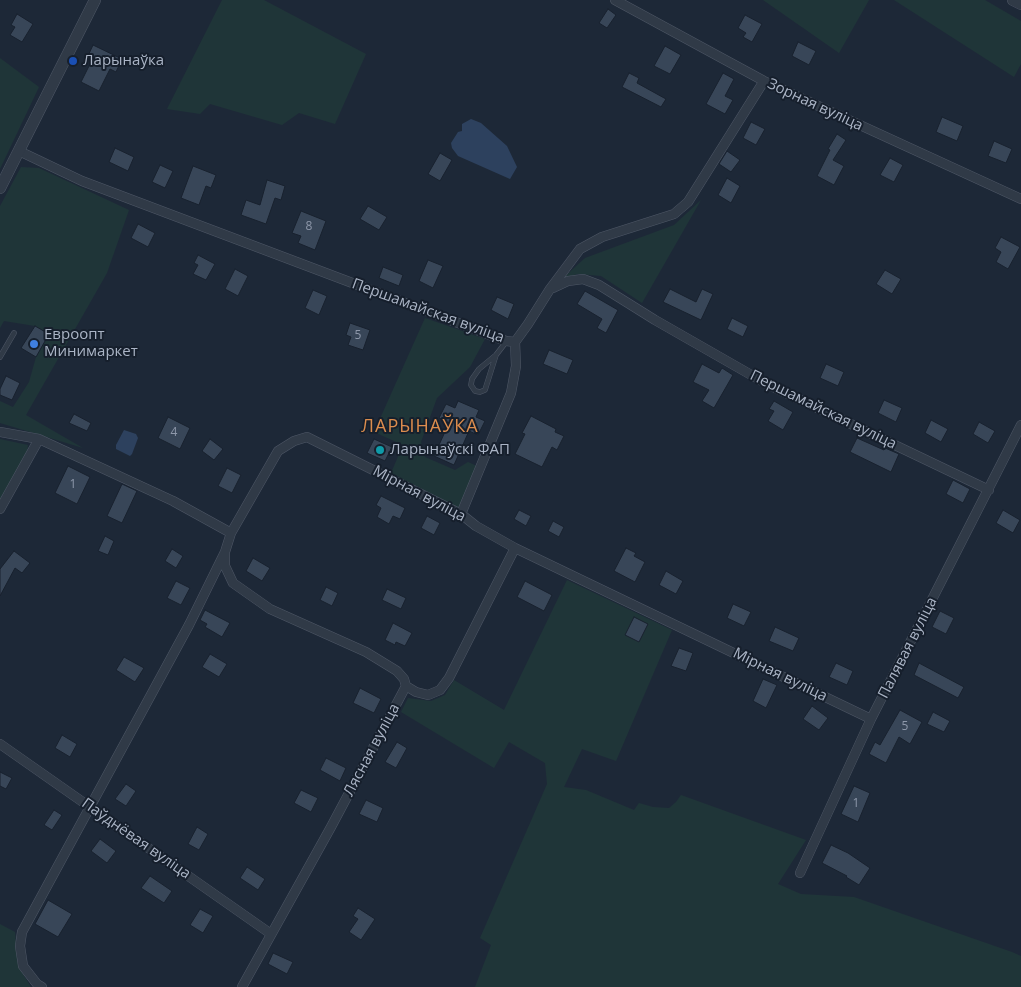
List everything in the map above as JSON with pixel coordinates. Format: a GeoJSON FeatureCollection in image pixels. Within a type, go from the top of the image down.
{"type":"FeatureCollection","features":[{"type":"Feature","properties":{"kind":"street"},"geometry":{"type":"LineString","coordinates":[[0,188],[94,0]]}},
{"type":"Feature","properties":{"kind":"street","name":"Зорная вуліца"},"geometry":{"type":"LineString","coordinates":[[615,0],[764,81],[1021,199]]}},
{"type":"Feature","properties":{"kind":"street"},"geometry":{"type":"LineString","coordinates":[[1013,0],[1021,4]]}},
{"type":"Feature","properties":{"kind":"street"},"geometry":{"type":"LineString","coordinates":[[550,289],[580,250],[602,237],[674,214],[688,202],[764,81]]}},
{"type":"Feature","properties":{"kind":"street","name":"Першамайская вуліца"},"geometry":{"type":"LineString","coordinates":[[19,151],[82,181],[511,341],[528,324],[550,289],[568,281],[583,279],[599,285],[655,320],[767,384],[989,490]]}},
{"type":"Feature","properties":{"kind":"street"},"geometry":{"type":"LineString","coordinates":[[461,514],[511,393],[516,366],[511,341]]}},
{"type":"Feature","properties":{"kind":"street","name":"Палявая вуліца"},"geometry":{"type":"LineString","coordinates":[[800,873],[871,719],[1021,425]]}},
{"type":"Feature","properties":{"kind":"street"},"geometry":{"type":"LineString","coordinates":[[0,432],[39,439],[173,501],[231,533],[225,552],[189,625],[22,932],[20,946],[23,966],[37,984],[42,987]]}},
{"type":"Feature","properties":{"kind":"street","name":"Мірная вуліца"},"geometry":{"type":"LineString","coordinates":[[231,533],[278,451],[294,441],[307,437],[461,514],[476,526],[515,548],[871,719]]}},
{"type":"Feature","properties":{"kind":"street"},"geometry":{"type":"LineString","coordinates":[[0,508],[39,439]]}},
{"type":"Feature","properties":{"kind":"street","name":"Лясная вуліца"},"geometry":{"type":"LineString","coordinates":[[242,987],[336,818],[406,686],[416,692],[428,695],[440,690],[449,678],[515,548]]}},
{"type":"Feature","properties":{"kind":"street"},"geometry":{"type":"LineString","coordinates":[[225,552],[225,566],[233,583],[270,609],[366,652],[397,671],[404,679],[406,686]]}},
{"type":"Feature","properties":{"kind":"street","name":"Паўднёвая вуліца"},"geometry":{"type":"LineString","coordinates":[[0,744],[271,934]]}},
{"type":"Feature","properties":{"kind":"lane"},"geometry":{"type":"LineString","coordinates":[[0,357],[14,333]]}},
{"type":"Feature","properties":{"kind":"lane"},"geometry":{"type":"LineString","coordinates":[[496,355],[485,390],[475,391],[471,386],[472,379],[479,368],[511,341]]}},
{"type":"Feature","properties":{"kind":"green space"},"geometry":{"type":"Polygon","coordinates":[[[222,0],[264,0],[366,54],[335,124],[299,113],[282,125],[210,104],[200,114],[167,109],[222,0]]]}},
{"type":"Feature","properties":{"kind":"green space"},"geometry":{"type":"Polygon","coordinates":[[[763,0],[869,0],[839,53],[763,0]]]}},
{"type":"Feature","properties":{"kind":"green space"},"geometry":{"type":"Polygon","coordinates":[[[894,0],[985,0],[1021,21],[1021,64],[1014,77],[894,0]]]}},
{"type":"Feature","properties":{"kind":"green space"},"geometry":{"type":"Polygon","coordinates":[[[0,58],[39,87],[0,169],[0,58]]]}},
{"type":"Feature","properties":{"kind":"green space"},"geometry":{"type":"Polygon","coordinates":[[[21,167],[39,168],[129,210],[107,273],[26,415],[83,448],[0,423],[0,401],[13,407],[29,382],[36,357],[49,335],[35,326],[4,321],[0,328],[0,206],[21,167]]]}},
{"type":"Feature","properties":{"kind":"green space"},"geometry":{"type":"Polygon","coordinates":[[[701,200],[642,303],[601,276],[578,274],[563,278],[585,258],[674,225],[701,200]]]}},
{"type":"Feature","properties":{"kind":"green space"},"geometry":{"type":"Polygon","coordinates":[[[425,318],[485,339],[470,367],[437,398],[421,442],[425,457],[455,470],[468,462],[477,466],[459,508],[391,473],[403,445],[374,432],[425,318]]]}},
{"type":"Feature","properties":{"kind":"green space"},"geometry":{"type":"Polygon","coordinates":[[[0,439],[28,445],[27,453],[0,500],[0,439]]]}},
{"type":"Feature","properties":{"kind":"green space"},"geometry":{"type":"Polygon","coordinates":[[[567,580],[672,630],[616,761],[582,749],[564,787],[586,790],[634,810],[639,803],[653,807],[669,808],[681,795],[806,840],[778,884],[801,894],[854,897],[1012,952],[1021,956],[1021,987],[475,987],[491,945],[480,938],[547,784],[545,763],[509,742],[494,768],[401,712],[408,698],[431,701],[445,695],[454,680],[504,710],[567,580]]]}},
{"type":"Feature","properties":{"kind":"green space"},"geometry":{"type":"Polygon","coordinates":[[[0,924],[15,932],[18,966],[31,987],[0,987],[0,924]]]}},
{"type":"Feature","properties":{"kind":"water"},"geometry":{"type":"Polygon","coordinates":[[[471,119],[481,123],[507,146],[517,167],[510,179],[458,156],[452,148],[451,143],[458,132],[462,131],[462,124],[471,119]]]}},
{"type":"Feature","properties":{"kind":"water"},"geometry":{"type":"Polygon","coordinates":[[[124,430],[136,434],[138,438],[130,456],[116,449],[116,445],[124,430]]]}},
{"type":"Feature","properties":{"kind":"building"},"geometry":{"type":"Polygon","coordinates":[[[608,9],[616,15],[607,28],[599,23],[608,9]]]}},
{"type":"Feature","properties":{"kind":"building"},"geometry":{"type":"Polygon","coordinates":[[[17,14],[33,24],[22,42],[10,35],[15,27],[11,25],[17,14]]]}},
{"type":"Feature","properties":{"kind":"building"},"geometry":{"type":"Polygon","coordinates":[[[745,15],[762,24],[752,42],[743,37],[746,33],[738,28],[745,15]]]}},
{"type":"Feature","properties":{"kind":"building"},"geometry":{"type":"Polygon","coordinates":[[[798,42],[816,51],[809,65],[792,56],[798,42]]]}},
{"type":"Feature","properties":{"kind":"building"},"geometry":{"type":"Polygon","coordinates":[[[93,45],[122,59],[116,72],[110,69],[99,91],[81,82],[92,60],[87,58],[93,45]]]}},
{"type":"Feature","properties":{"kind":"building"},"geometry":{"type":"Polygon","coordinates":[[[665,46],[681,55],[670,74],[654,66],[665,46]]]}},
{"type":"Feature","properties":{"kind":"building"},"geometry":{"type":"Polygon","coordinates":[[[629,73],[639,78],[637,83],[666,99],[661,107],[622,87],[629,73]]]}},
{"type":"Feature","properties":{"kind":"building"},"geometry":{"type":"Polygon","coordinates":[[[723,73],[734,79],[725,96],[733,100],[725,114],[706,104],[723,73]]]}},
{"type":"Feature","properties":{"kind":"building"},"geometry":{"type":"Polygon","coordinates":[[[942,117],[963,126],[957,141],[936,132],[942,117]]]}},
{"type":"Feature","properties":{"kind":"building"},"geometry":{"type":"Polygon","coordinates":[[[751,122],[765,129],[756,145],[743,138],[751,122]]]}},
{"type":"Feature","properties":{"kind":"building"},"geometry":{"type":"Polygon","coordinates":[[[837,134],[846,140],[833,160],[844,166],[834,185],[817,176],[830,150],[828,149],[837,134]]]}},
{"type":"Feature","properties":{"kind":"building"},"geometry":{"type":"Polygon","coordinates":[[[994,141],[1012,149],[1006,163],[988,156],[994,141]]]}},
{"type":"Feature","properties":{"kind":"building"},"geometry":{"type":"Polygon","coordinates":[[[115,148],[134,157],[128,171],[109,162],[115,148]]]}},
{"type":"Feature","properties":{"kind":"building"},"geometry":{"type":"Polygon","coordinates":[[[727,151],[740,160],[731,172],[719,164],[727,151]]]}},
{"type":"Feature","properties":{"kind":"building"},"geometry":{"type":"Polygon","coordinates":[[[440,153],[452,160],[440,181],[428,174],[440,153]]]}},
{"type":"Feature","properties":{"kind":"building"},"geometry":{"type":"Polygon","coordinates":[[[890,158],[903,165],[894,182],[880,175],[890,158]]]}},
{"type":"Feature","properties":{"kind":"building"},"geometry":{"type":"Polygon","coordinates":[[[160,165],[173,171],[165,188],[152,182],[160,165]]]}},
{"type":"Feature","properties":{"kind":"building"},"geometry":{"type":"Polygon","coordinates":[[[193,166],[216,175],[211,188],[206,186],[199,205],[181,198],[193,166]]]}},
{"type":"Feature","properties":{"kind":"building"},"geometry":{"type":"Polygon","coordinates":[[[727,178],[740,186],[731,203],[718,195],[727,178]]]}},
{"type":"Feature","properties":{"kind":"building"},"geometry":{"type":"Polygon","coordinates":[[[267,180],[285,186],[281,200],[275,198],[266,224],[241,215],[246,200],[260,205],[267,180]]]}},
{"type":"Feature","properties":{"kind":"building"},"geometry":{"type":"Polygon","coordinates":[[[368,206],[387,217],[379,230],[360,219],[368,206]]]}},
{"type":"Feature","properties":{"kind":"building"},"geometry":{"type":"Polygon","coordinates":[[[301,211],[326,221],[315,250],[298,243],[301,236],[292,233],[301,211]]]}},
{"type":"Feature","properties":{"kind":"building"},"geometry":{"type":"Polygon","coordinates":[[[138,224],[155,233],[148,247],[131,238],[138,224]]]}},
{"type":"Feature","properties":{"kind":"building"},"geometry":{"type":"Polygon","coordinates":[[[1001,237],[1020,247],[1008,269],[996,262],[1001,252],[995,248],[1001,237]]]}},
{"type":"Feature","properties":{"kind":"building"},"geometry":{"type":"Polygon","coordinates":[[[198,255],[215,264],[206,280],[193,274],[198,265],[194,263],[198,255]]]}},
{"type":"Feature","properties":{"kind":"building"},"geometry":{"type":"Polygon","coordinates":[[[428,260],[443,266],[433,288],[419,281],[428,260]]]}},
{"type":"Feature","properties":{"kind":"building"},"geometry":{"type":"Polygon","coordinates":[[[383,267],[403,275],[399,286],[379,278],[383,267]]]}},
{"type":"Feature","properties":{"kind":"building"},"geometry":{"type":"Polygon","coordinates":[[[235,269],[248,276],[238,296],[225,289],[235,269]]]}},
{"type":"Feature","properties":{"kind":"building"},"geometry":{"type":"Polygon","coordinates":[[[885,270],[901,279],[892,294],[876,284],[885,270]]]}},
{"type":"Feature","properties":{"kind":"building"},"geometry":{"type":"Polygon","coordinates":[[[670,289],[696,302],[702,289],[713,294],[701,320],[663,302],[670,289]]]}},
{"type":"Feature","properties":{"kind":"building"},"geometry":{"type":"Polygon","coordinates":[[[313,290],[327,296],[319,315],[305,308],[313,290]]]}},
{"type":"Feature","properties":{"kind":"building"},"geometry":{"type":"Polygon","coordinates":[[[585,291],[618,310],[606,333],[597,328],[602,319],[577,304],[585,291]]]}},
{"type":"Feature","properties":{"kind":"building"},"geometry":{"type":"Polygon","coordinates":[[[497,297],[514,304],[508,319],[491,310],[497,297]]]}},
{"type":"Feature","properties":{"kind":"building"},"geometry":{"type":"Polygon","coordinates":[[[732,318],[748,326],[743,337],[727,329],[732,318]]]}},
{"type":"Feature","properties":{"kind":"building"},"geometry":{"type":"Polygon","coordinates":[[[350,323],[370,330],[363,350],[348,345],[351,337],[346,335],[350,323]]]}},
{"type":"Feature","properties":{"kind":"building","name":"Евроопт Минимаркет"},"geometry":{"type":"Polygon","coordinates":[[[35,326],[49,334],[36,357],[21,348],[35,326]]]}},
{"type":"Feature","properties":{"kind":"building"},"geometry":{"type":"Polygon","coordinates":[[[549,350],[573,360],[567,374],[543,364],[549,350]]]}},
{"type":"Feature","properties":{"kind":"building"},"geometry":{"type":"Polygon","coordinates":[[[702,364],[719,373],[722,368],[733,375],[714,408],[702,401],[709,390],[693,382],[702,364]]]}},
{"type":"Feature","properties":{"kind":"building"},"geometry":{"type":"Polygon","coordinates":[[[826,364],[844,372],[838,386],[820,378],[826,364]]]}},
{"type":"Feature","properties":{"kind":"building"},"geometry":{"type":"Polygon","coordinates":[[[6,376],[20,383],[12,400],[0,395],[0,389],[6,376]]]}},
{"type":"Feature","properties":{"kind":"building"},"geometry":{"type":"Polygon","coordinates":[[[884,400],[902,408],[896,422],[878,413],[884,400]]]}},
{"type":"Feature","properties":{"kind":"building"},"geometry":{"type":"Polygon","coordinates":[[[458,401],[479,410],[476,417],[485,421],[478,435],[469,431],[454,465],[434,456],[449,423],[439,418],[446,404],[455,408],[458,401]]]}},
{"type":"Feature","properties":{"kind":"building"},"geometry":{"type":"Polygon","coordinates":[[[774,401],[793,412],[783,430],[768,421],[774,411],[769,409],[774,401]]]}},
{"type":"Feature","properties":{"kind":"building"},"geometry":{"type":"Polygon","coordinates":[[[74,414],[91,423],[87,431],[69,423],[74,414]]]}},
{"type":"Feature","properties":{"kind":"building"},"geometry":{"type":"Polygon","coordinates":[[[531,416],[556,429],[555,432],[564,436],[557,450],[552,447],[542,467],[515,454],[525,434],[522,433],[531,416]]]}},
{"type":"Feature","properties":{"kind":"building"},"geometry":{"type":"Polygon","coordinates":[[[168,417],[190,428],[180,449],[158,438],[168,417]]]}},
{"type":"Feature","properties":{"kind":"building"},"geometry":{"type":"Polygon","coordinates":[[[931,420],[948,429],[941,442],[925,433],[931,420]]]}},
{"type":"Feature","properties":{"kind":"building"},"geometry":{"type":"Polygon","coordinates":[[[979,422],[995,431],[988,443],[973,434],[979,422]]]}},
{"type":"Feature","properties":{"kind":"building"},"geometry":{"type":"Polygon","coordinates":[[[857,438],[884,450],[885,448],[899,454],[891,472],[850,452],[857,438]]]}},
{"type":"Feature","properties":{"kind":"building"},"geometry":{"type":"Polygon","coordinates":[[[210,439],[223,449],[214,460],[202,451],[210,439]]]}},
{"type":"Feature","properties":{"kind":"building","name":"Ларынаўскі ФАП"},"geometry":{"type":"Polygon","coordinates":[[[374,439],[392,447],[385,461],[367,453],[374,439]]]}},
{"type":"Feature","properties":{"kind":"building"},"geometry":{"type":"Polygon","coordinates":[[[68,466],[90,477],[77,504],[55,493],[68,466]]]}},
{"type":"Feature","properties":{"kind":"building"},"geometry":{"type":"Polygon","coordinates":[[[227,468],[241,475],[232,493],[218,486],[227,468]]]}},
{"type":"Feature","properties":{"kind":"building"},"geometry":{"type":"Polygon","coordinates":[[[953,480],[970,489],[963,503],[946,494],[953,480]]]}},
{"type":"Feature","properties":{"kind":"building"},"geometry":{"type":"Polygon","coordinates":[[[122,484],[137,491],[122,523],[107,516],[122,484]]]}},
{"type":"Feature","properties":{"kind":"building"},"geometry":{"type":"Polygon","coordinates":[[[381,496],[405,508],[400,519],[393,516],[389,524],[377,517],[381,508],[376,505],[381,496]]]}},
{"type":"Feature","properties":{"kind":"building"},"geometry":{"type":"Polygon","coordinates":[[[519,510],[531,516],[526,526],[514,519],[519,510]]]}},
{"type":"Feature","properties":{"kind":"building"},"geometry":{"type":"Polygon","coordinates":[[[1003,510],[1020,520],[1013,533],[996,523],[1003,510]]]}},
{"type":"Feature","properties":{"kind":"building"},"geometry":{"type":"Polygon","coordinates":[[[427,516],[440,523],[434,535],[421,528],[427,516]]]}},
{"type":"Feature","properties":{"kind":"building"},"geometry":{"type":"Polygon","coordinates":[[[553,521],[564,527],[559,537],[548,531],[553,521]]]}},
{"type":"Feature","properties":{"kind":"building"},"geometry":{"type":"Polygon","coordinates":[[[105,536],[114,541],[108,555],[98,551],[105,536]]]}},
{"type":"Feature","properties":{"kind":"building"},"geometry":{"type":"Polygon","coordinates":[[[626,548],[636,553],[634,556],[645,562],[635,582],[614,571],[626,548]]]}},
{"type":"Feature","properties":{"kind":"building"},"geometry":{"type":"Polygon","coordinates":[[[172,549],[183,556],[176,568],[165,561],[172,549]]]}},
{"type":"Feature","properties":{"kind":"building"},"geometry":{"type":"Polygon","coordinates":[[[14,551],[30,563],[22,573],[15,568],[0,596],[0,569],[14,551]]]}},
{"type":"Feature","properties":{"kind":"building"},"geometry":{"type":"Polygon","coordinates":[[[253,558],[270,568],[262,581],[246,571],[253,558]]]}},
{"type":"Feature","properties":{"kind":"building"},"geometry":{"type":"Polygon","coordinates":[[[666,571],[683,581],[676,594],[659,585],[666,571]]]}},
{"type":"Feature","properties":{"kind":"building"},"geometry":{"type":"Polygon","coordinates":[[[176,581],[190,588],[181,605],[167,598],[176,581]]]}},
{"type":"Feature","properties":{"kind":"building"},"geometry":{"type":"Polygon","coordinates":[[[525,581],[552,595],[544,611],[517,597],[525,581]]]}},
{"type":"Feature","properties":{"kind":"building"},"geometry":{"type":"Polygon","coordinates":[[[326,587],[338,593],[332,606],[320,600],[326,587]]]}},
{"type":"Feature","properties":{"kind":"building"},"geometry":{"type":"Polygon","coordinates":[[[387,589],[406,598],[401,609],[382,600],[387,589]]]}},
{"type":"Feature","properties":{"kind":"building"},"geometry":{"type":"Polygon","coordinates":[[[733,604],[751,612],[744,626],[727,618],[733,604]]]}},
{"type":"Feature","properties":{"kind":"building"},"geometry":{"type":"Polygon","coordinates":[[[205,610],[230,623],[222,637],[205,627],[207,624],[200,620],[205,610]]]}},
{"type":"Feature","properties":{"kind":"building"},"geometry":{"type":"Polygon","coordinates":[[[940,611],[954,618],[946,634],[932,627],[940,611]]]}},
{"type":"Feature","properties":{"kind":"building"},"geometry":{"type":"Polygon","coordinates":[[[634,617],[648,624],[639,642],[625,635],[634,617]]]}},
{"type":"Feature","properties":{"kind":"building"},"geometry":{"type":"Polygon","coordinates":[[[393,623],[412,633],[405,646],[396,642],[395,645],[385,640],[393,623]]]}},
{"type":"Feature","properties":{"kind":"building"},"geometry":{"type":"Polygon","coordinates":[[[775,627],[799,638],[793,651],[769,641],[775,627]]]}},
{"type":"Feature","properties":{"kind":"building"},"geometry":{"type":"Polygon","coordinates":[[[679,648],[693,653],[686,671],[671,666],[679,648]]]}},
{"type":"Feature","properties":{"kind":"building"},"geometry":{"type":"Polygon","coordinates":[[[210,654],[227,664],[219,677],[202,667],[210,654]]]}},
{"type":"Feature","properties":{"kind":"building"},"geometry":{"type":"Polygon","coordinates":[[[124,657],[144,668],[135,682],[116,670],[124,657]]]}},
{"type":"Feature","properties":{"kind":"building"},"geometry":{"type":"Polygon","coordinates":[[[836,663],[853,671],[847,685],[829,677],[836,663]]]}},
{"type":"Feature","properties":{"kind":"building"},"geometry":{"type":"Polygon","coordinates":[[[919,663],[964,687],[958,698],[914,675],[919,663]]]}},
{"type":"Feature","properties":{"kind":"building"},"geometry":{"type":"Polygon","coordinates":[[[763,679],[777,685],[766,708],[753,701],[763,679]]]}},
{"type":"Feature","properties":{"kind":"building"},"geometry":{"type":"Polygon","coordinates":[[[360,688],[381,699],[374,713],[353,703],[360,688]]]}},
{"type":"Feature","properties":{"kind":"building"},"geometry":{"type":"Polygon","coordinates":[[[812,706],[828,718],[819,730],[803,719],[812,706]]]}},
{"type":"Feature","properties":{"kind":"building"},"geometry":{"type":"Polygon","coordinates":[[[900,710],[922,722],[910,744],[899,737],[886,763],[869,754],[875,742],[880,745],[900,710]]]}},
{"type":"Feature","properties":{"kind":"building"},"geometry":{"type":"Polygon","coordinates":[[[933,712],[950,721],[944,732],[927,724],[933,712]]]}},
{"type":"Feature","properties":{"kind":"building"},"geometry":{"type":"Polygon","coordinates":[[[62,735],[77,744],[70,757],[55,748],[62,735]]]}},
{"type":"Feature","properties":{"kind":"building"},"geometry":{"type":"Polygon","coordinates":[[[397,742],[407,748],[396,768],[385,762],[397,742]]]}},
{"type":"Feature","properties":{"kind":"building"},"geometry":{"type":"Polygon","coordinates":[[[326,758],[346,768],[340,781],[320,770],[326,758]]]}},
{"type":"Feature","properties":{"kind":"building"},"geometry":{"type":"Polygon","coordinates":[[[0,772],[12,778],[6,789],[0,786],[0,772]]]}},
{"type":"Feature","properties":{"kind":"building"},"geometry":{"type":"Polygon","coordinates":[[[126,784],[136,791],[126,806],[115,799],[126,784]]]}},
{"type":"Feature","properties":{"kind":"building"},"geometry":{"type":"Polygon","coordinates":[[[854,786],[870,793],[858,822],[841,814],[854,786]]]}},
{"type":"Feature","properties":{"kind":"building"},"geometry":{"type":"Polygon","coordinates":[[[301,790],[318,798],[311,812],[294,803],[301,790]]]}},
{"type":"Feature","properties":{"kind":"building"},"geometry":{"type":"Polygon","coordinates":[[[366,800],[383,808],[377,822],[359,814],[366,800]]]}},
{"type":"Feature","properties":{"kind":"building"},"geometry":{"type":"Polygon","coordinates":[[[54,810],[62,815],[52,830],[44,825],[54,810]]]}},
{"type":"Feature","properties":{"kind":"building"},"geometry":{"type":"Polygon","coordinates":[[[197,827],[208,834],[199,850],[188,844],[197,827]]]}},
{"type":"Feature","properties":{"kind":"building"},"geometry":{"type":"Polygon","coordinates":[[[100,839],[116,851],[107,863],[91,851],[100,839]]]}},
{"type":"Feature","properties":{"kind":"building"},"geometry":{"type":"Polygon","coordinates":[[[831,845],[848,853],[870,868],[859,885],[847,876],[822,863],[831,845]]]}},
{"type":"Feature","properties":{"kind":"building"},"geometry":{"type":"Polygon","coordinates":[[[247,867],[265,879],[258,890],[240,878],[247,867]]]}},
{"type":"Feature","properties":{"kind":"building"},"geometry":{"type":"Polygon","coordinates":[[[150,876],[172,891],[164,903],[141,888],[150,876]]]}},
{"type":"Feature","properties":{"kind":"building"},"geometry":{"type":"Polygon","coordinates":[[[48,900],[72,914],[58,937],[35,924],[48,900]]]}},
{"type":"Feature","properties":{"kind":"building"},"geometry":{"type":"Polygon","coordinates":[[[358,908],[375,919],[361,940],[349,932],[358,919],[353,916],[358,908]]]}},
{"type":"Feature","properties":{"kind":"building"},"geometry":{"type":"Polygon","coordinates":[[[200,909],[213,916],[203,933],[190,925],[200,909]]]}},
{"type":"Feature","properties":{"kind":"building"},"geometry":{"type":"Polygon","coordinates":[[[273,953],[293,962],[287,974],[268,964],[273,953]]]}},
{"type":"Feature","properties":{"kind":"place","name":"Ларынаўка"},"geometry":{"type":"Point","coordinates":[73,61]}},
{"type":"Feature","properties":{"kind":"place","name":"Евроопт Минимаркет"},"geometry":{"type":"Point","coordinates":[34,344]}},
{"type":"Feature","properties":{"kind":"place","name":"Ларынаўскі ФАП"},"geometry":{"type":"Point","coordinates":[380,450]}},
{"type":"Feature","properties":{"kind":"district","name":"ЛАРЫНАЎКА"},"geometry":{"type":"Point","coordinates":[420,427]}}]}
